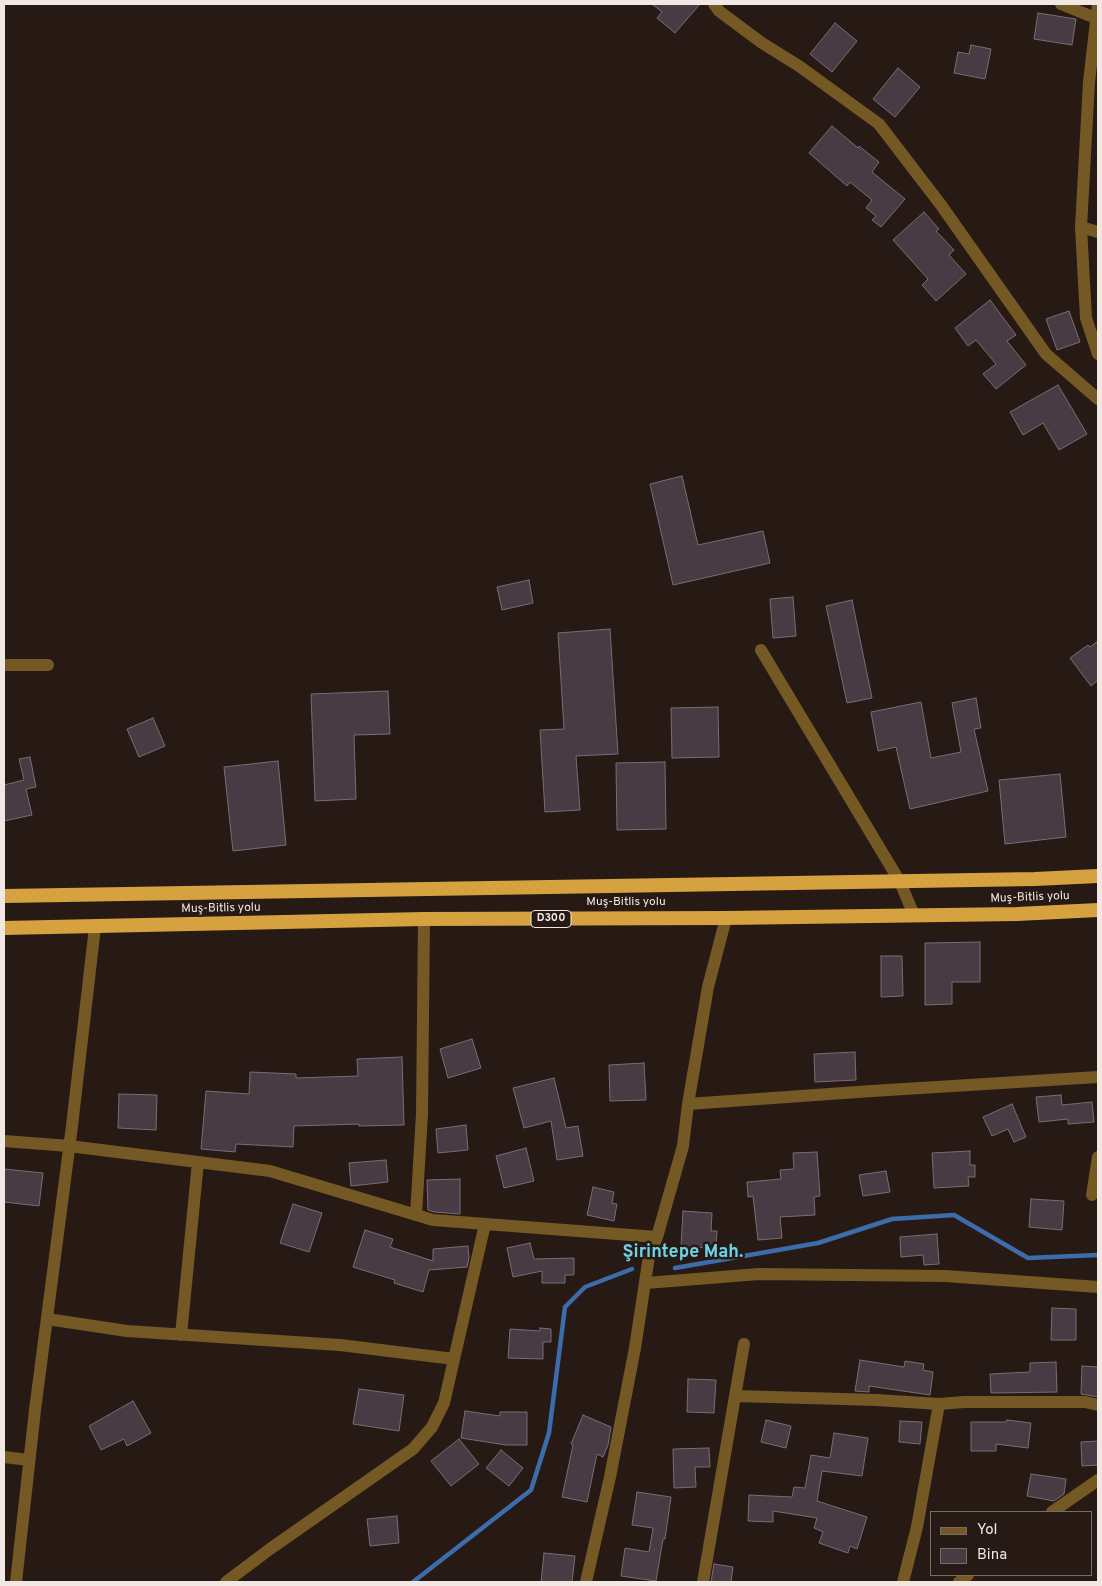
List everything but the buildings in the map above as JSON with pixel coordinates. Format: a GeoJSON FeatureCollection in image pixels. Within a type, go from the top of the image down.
{"type":"FeatureCollection","features":[{"type":"Feature","properties":{"kind":"highway","name":"Muş-Bitlis yolu"},"geometry":{"type":"LineString","coordinates":[[4,896],[900,882],[1098,876]]}},
{"type":"Feature","properties":{"kind":"highway","name":"Muş-Bitlis yolu"},"geometry":{"type":"LineString","coordinates":[[4,928],[424,919],[726,918],[1017,914],[1098,910]]}},
{"type":"Feature","properties":{"kind":"street"},"geometry":{"type":"LineString","coordinates":[[714,4],[719,11],[754,37],[799,66],[879,124],[941,205],[1046,354],[1098,399]]}},
{"type":"Feature","properties":{"kind":"street"},"geometry":{"type":"LineString","coordinates":[[1061,4],[1097,19]]}},
{"type":"Feature","properties":{"kind":"street"},"geometry":{"type":"LineString","coordinates":[[1098,4],[1089,82],[1082,227],[1086,318],[1098,354]]}},
{"type":"Feature","properties":{"kind":"street"},"geometry":{"type":"LineString","coordinates":[[1082,227],[1098,232]]}},
{"type":"Feature","properties":{"kind":"street"},"geometry":{"type":"LineString","coordinates":[[761,650],[900,882],[914,915]]}},
{"type":"Feature","properties":{"kind":"street"},"geometry":{"type":"LineString","coordinates":[[4,665],[48,665]]}},
{"type":"Feature","properties":{"kind":"street"},"geometry":{"type":"LineString","coordinates":[[586,1582],[612,1468],[635,1348],[649,1256],[657,1236],[683,1146],[688,1104],[708,987],[726,918]]}},
{"type":"Feature","properties":{"kind":"street"},"geometry":{"type":"LineString","coordinates":[[416,1215],[422,1114],[424,919]]}},
{"type":"Feature","properties":{"kind":"street"},"geometry":{"type":"LineString","coordinates":[[16,1582],[29,1460],[95,927]]}},
{"type":"Feature","properties":{"kind":"street"},"geometry":{"type":"LineString","coordinates":[[688,1104],[1098,1077]]}},
{"type":"Feature","properties":{"kind":"street"},"geometry":{"type":"LineString","coordinates":[[4,1141],[69,1146],[270,1171],[433,1220],[657,1236]]}},
{"type":"Feature","properties":{"kind":"street"},"geometry":{"type":"LineString","coordinates":[[1092,1195],[1098,1157]]}},
{"type":"Feature","properties":{"kind":"street"},"geometry":{"type":"LineString","coordinates":[[182,1335],[198,1162]]}},
{"type":"Feature","properties":{"kind":"street"},"geometry":{"type":"LineString","coordinates":[[226,1582],[278,1543],[413,1449],[432,1427],[444,1403],[485,1224]]}},
{"type":"Feature","properties":{"kind":"street"},"geometry":{"type":"LineString","coordinates":[[646,1283],[779,1274],[945,1276],[1098,1287]]}},
{"type":"Feature","properties":{"kind":"street"},"geometry":{"type":"LineString","coordinates":[[47,1319],[127,1331],[340,1345],[454,1359]]}},
{"type":"Feature","properties":{"kind":"street"},"geometry":{"type":"LineString","coordinates":[[703,1582],[744,1344]]}},
{"type":"Feature","properties":{"kind":"street"},"geometry":{"type":"LineString","coordinates":[[735,1396],[877,1400],[939,1404],[964,1402],[1085,1402],[1098,1405]]}},
{"type":"Feature","properties":{"kind":"street"},"geometry":{"type":"LineString","coordinates":[[903,1582],[917,1527],[939,1404]]}},
{"type":"Feature","properties":{"kind":"street"},"geometry":{"type":"LineString","coordinates":[[4,1457],[29,1460]]}},
{"type":"Feature","properties":{"kind":"street"},"geometry":{"type":"LineString","coordinates":[[1053,1511],[1098,1480]]}},
{"type":"Feature","properties":{"kind":"waterway"},"geometry":{"type":"LineString","coordinates":[[675,1268],[818,1243],[892,1219],[954,1215],[1028,1258],[1098,1255]]}},
{"type":"Feature","properties":{"kind":"waterway"},"geometry":{"type":"LineString","coordinates":[[413,1582],[531,1490],[549,1433],[565,1307],[585,1287],[632,1269]]}},
{"type":"Feature","properties":{"kind":"district","name":"Şirintepe Mah."},"geometry":{"type":"Point","coordinates":[683,1253]}}]}
